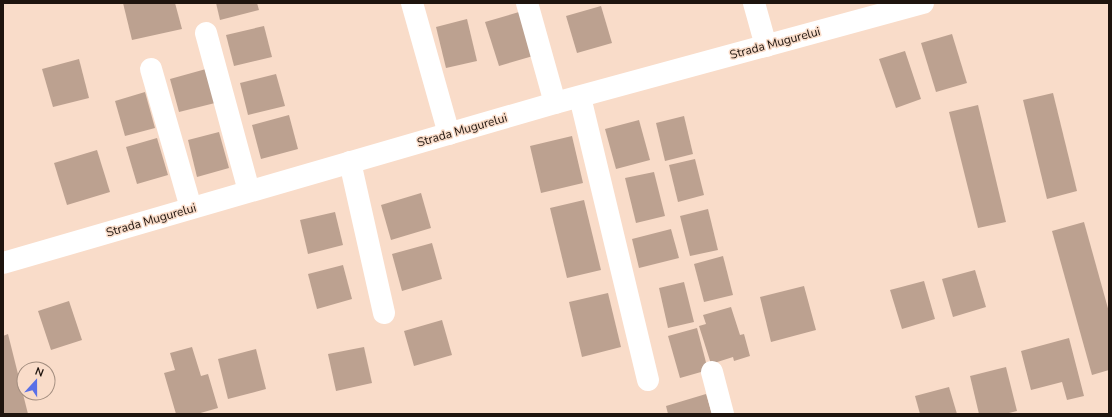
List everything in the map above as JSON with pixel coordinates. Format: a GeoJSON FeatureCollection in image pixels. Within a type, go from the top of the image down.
{"type":"FeatureCollection","features":[{"type":"Feature","properties":{"kind":"street"},"geometry":{"type":"LineString","coordinates":[[412,3],[449,134]]}},
{"type":"Feature","properties":{"kind":"street"},"geometry":{"type":"LineString","coordinates":[[528,3],[556,103]]}},
{"type":"Feature","properties":{"kind":"street"},"geometry":{"type":"LineString","coordinates":[[754,3],[766,46]]}},
{"type":"Feature","properties":{"kind":"street","name":"Strada Mugurelui"},"geometry":{"type":"LineString","coordinates":[[3,263],[556,103],[923,3]]}},
{"type":"Feature","properties":{"kind":"street"},"geometry":{"type":"LineString","coordinates":[[206,33],[249,191]]}},
{"type":"Feature","properties":{"kind":"street"},"geometry":{"type":"LineString","coordinates":[[151,69],[191,208]]}},
{"type":"Feature","properties":{"kind":"street"},"geometry":{"type":"LineString","coordinates":[[580,97],[648,380]]}},
{"type":"Feature","properties":{"kind":"street"},"geometry":{"type":"LineString","coordinates":[[350,162],[384,313]]}},
{"type":"Feature","properties":{"kind":"street"},"geometry":{"type":"LineString","coordinates":[[712,372],[723,414]]}},
{"type":"Feature","properties":{"kind":"building"},"geometry":{"type":"Polygon","coordinates":[[[123,3],[175,3],[182,29],[132,40],[123,3]]]}},
{"type":"Feature","properties":{"kind":"building"},"geometry":{"type":"Polygon","coordinates":[[[216,3],[257,3],[259,10],[220,20],[216,3]]]}},
{"type":"Feature","properties":{"kind":"building"},"geometry":{"type":"Polygon","coordinates":[[[601,6],[612,43],[577,53],[566,16],[601,6]]]}},
{"type":"Feature","properties":{"kind":"building"},"geometry":{"type":"Polygon","coordinates":[[[519,12],[533,56],[499,66],[485,22],[519,12]]]}},
{"type":"Feature","properties":{"kind":"building"},"geometry":{"type":"Polygon","coordinates":[[[467,19],[477,61],[446,68],[436,27],[467,19]]]}},
{"type":"Feature","properties":{"kind":"building"},"geometry":{"type":"Polygon","coordinates":[[[264,26],[272,57],[234,66],[226,35],[264,26]]]}},
{"type":"Feature","properties":{"kind":"building"},"geometry":{"type":"Polygon","coordinates":[[[952,34],[967,83],[936,92],[921,43],[952,34]]]}},
{"type":"Feature","properties":{"kind":"building"},"geometry":{"type":"Polygon","coordinates":[[[905,51],[921,99],[896,108],[879,59],[905,51]]]}},
{"type":"Feature","properties":{"kind":"building"},"geometry":{"type":"Polygon","coordinates":[[[79,59],[89,98],[53,107],[42,69],[79,59]]]}},
{"type":"Feature","properties":{"kind":"building"},"geometry":{"type":"Polygon","coordinates":[[[206,69],[215,103],[179,112],[170,79],[206,69]]]}},
{"type":"Feature","properties":{"kind":"building"},"geometry":{"type":"Polygon","coordinates":[[[276,74],[285,106],[248,115],[240,83],[276,74]]]}},
{"type":"Feature","properties":{"kind":"building"},"geometry":{"type":"Polygon","coordinates":[[[145,92],[155,128],[125,136],[115,101],[145,92]]]}},
{"type":"Feature","properties":{"kind":"building"},"geometry":{"type":"Polygon","coordinates":[[[1053,93],[1077,191],[1047,199],[1023,100],[1053,93]]]}},
{"type":"Feature","properties":{"kind":"building"},"geometry":{"type":"Polygon","coordinates":[[[978,105],[1006,222],[978,228],[949,112],[978,105]]]}},
{"type":"Feature","properties":{"kind":"building"},"geometry":{"type":"Polygon","coordinates":[[[289,115],[298,149],[261,159],[252,125],[289,115]]]}},
{"type":"Feature","properties":{"kind":"building"},"geometry":{"type":"Polygon","coordinates":[[[684,116],[693,154],[665,161],[656,123],[684,116]]]}},
{"type":"Feature","properties":{"kind":"building"},"geometry":{"type":"Polygon","coordinates":[[[639,120],[650,160],[616,169],[605,129],[639,120]]]}},
{"type":"Feature","properties":{"kind":"building"},"geometry":{"type":"Polygon","coordinates":[[[219,132],[229,168],[197,177],[188,140],[219,132]]]}},
{"type":"Feature","properties":{"kind":"building"},"geometry":{"type":"Polygon","coordinates":[[[572,136],[583,183],[541,193],[530,146],[572,136]]]}},
{"type":"Feature","properties":{"kind":"building"},"geometry":{"type":"Polygon","coordinates":[[[157,138],[168,175],[137,184],[126,147],[157,138]]]}},
{"type":"Feature","properties":{"kind":"building"},"geometry":{"type":"Polygon","coordinates":[[[97,150],[110,192],[67,205],[54,163],[97,150]]]}},
{"type":"Feature","properties":{"kind":"building"},"geometry":{"type":"Polygon","coordinates":[[[695,159],[704,195],[678,202],[669,165],[695,159]]]}},
{"type":"Feature","properties":{"kind":"building"},"geometry":{"type":"Polygon","coordinates":[[[654,172],[665,216],[636,223],[625,178],[654,172]]]}},
{"type":"Feature","properties":{"kind":"building"},"geometry":{"type":"Polygon","coordinates":[[[421,193],[431,228],[391,240],[381,205],[421,193]]]}},
{"type":"Feature","properties":{"kind":"building"},"geometry":{"type":"Polygon","coordinates":[[[584,200],[601,270],[567,278],[550,208],[584,200]]]}},
{"type":"Feature","properties":{"kind":"building"},"geometry":{"type":"Polygon","coordinates":[[[708,209],[718,250],[690,256],[680,216],[708,209]]]}},
{"type":"Feature","properties":{"kind":"building"},"geometry":{"type":"Polygon","coordinates":[[[335,212],[343,245],[308,254],[300,220],[335,212]]]}},
{"type":"Feature","properties":{"kind":"building"},"geometry":{"type":"Polygon","coordinates":[[[1084,222],[1109,312],[1109,370],[1092,375],[1052,231],[1084,222]]]}},
{"type":"Feature","properties":{"kind":"building"},"geometry":{"type":"Polygon","coordinates":[[[671,229],[679,258],[639,268],[632,239],[671,229]]]}},
{"type":"Feature","properties":{"kind":"building"},"geometry":{"type":"Polygon","coordinates":[[[432,243],[442,279],[402,291],[392,254],[432,243]]]}},
{"type":"Feature","properties":{"kind":"building"},"geometry":{"type":"Polygon","coordinates":[[[723,256],[733,295],[704,302],[694,264],[723,256]]]}},
{"type":"Feature","properties":{"kind":"building"},"geometry":{"type":"Polygon","coordinates":[[[343,265],[352,299],[317,309],[308,274],[343,265]]]}},
{"type":"Feature","properties":{"kind":"building"},"geometry":{"type":"Polygon","coordinates":[[[975,270],[986,307],[953,317],[942,279],[975,270]]]}},
{"type":"Feature","properties":{"kind":"building"},"geometry":{"type":"Polygon","coordinates":[[[924,281],[935,319],[902,329],[890,290],[924,281]]]}},
{"type":"Feature","properties":{"kind":"building"},"geometry":{"type":"Polygon","coordinates":[[[684,282],[694,322],[668,328],[659,288],[684,282]]]}},
{"type":"Feature","properties":{"kind":"building"},"geometry":{"type":"Polygon","coordinates":[[[804,286],[816,330],[771,342],[760,297],[804,286]]]}},
{"type":"Feature","properties":{"kind":"building"},"geometry":{"type":"Polygon","coordinates":[[[608,293],[621,347],[582,357],[569,302],[608,293]]]}},
{"type":"Feature","properties":{"kind":"building"},"geometry":{"type":"Polygon","coordinates":[[[69,301],[82,340],[51,350],[38,311],[69,301]]]}},
{"type":"Feature","properties":{"kind":"building"},"geometry":{"type":"Polygon","coordinates":[[[731,307],[740,335],[744,334],[750,356],[734,361],[733,357],[711,364],[699,326],[706,324],[703,315],[731,307]]]}},
{"type":"Feature","properties":{"kind":"building"},"geometry":{"type":"Polygon","coordinates":[[[442,320],[452,355],[414,366],[404,331],[442,320]]]}},
{"type":"Feature","properties":{"kind":"building"},"geometry":{"type":"Polygon","coordinates":[[[697,328],[708,370],[680,378],[668,336],[697,328]]]}},
{"type":"Feature","properties":{"kind":"building"},"geometry":{"type":"Polygon","coordinates":[[[8,334],[16,366],[16,401],[25,401],[28,414],[3,414],[3,336],[8,334]]]}},
{"type":"Feature","properties":{"kind":"building"},"geometry":{"type":"Polygon","coordinates":[[[1069,338],[1084,396],[1067,400],[1062,382],[1031,390],[1021,351],[1069,338]]]}},
{"type":"Feature","properties":{"kind":"building"},"geometry":{"type":"Polygon","coordinates":[[[192,347],[201,376],[208,374],[218,408],[197,414],[176,414],[164,373],[175,370],[170,353],[192,347]]]}},
{"type":"Feature","properties":{"kind":"building"},"geometry":{"type":"Polygon","coordinates":[[[364,347],[372,383],[336,391],[328,354],[364,347]]]}},
{"type":"Feature","properties":{"kind":"building"},"geometry":{"type":"Polygon","coordinates":[[[256,349],[266,389],[228,399],[218,359],[256,349]]]}},
{"type":"Feature","properties":{"kind":"building"},"geometry":{"type":"Polygon","coordinates":[[[1006,367],[1017,411],[1005,414],[979,414],[970,376],[1006,367]]]}},
{"type":"Feature","properties":{"kind":"building"},"geometry":{"type":"Polygon","coordinates":[[[949,387],[957,414],[920,414],[915,396],[949,387]]]}},
{"type":"Feature","properties":{"kind":"building"},"geometry":{"type":"Polygon","coordinates":[[[706,394],[712,414],[668,414],[666,406],[706,394]]]}}]}
